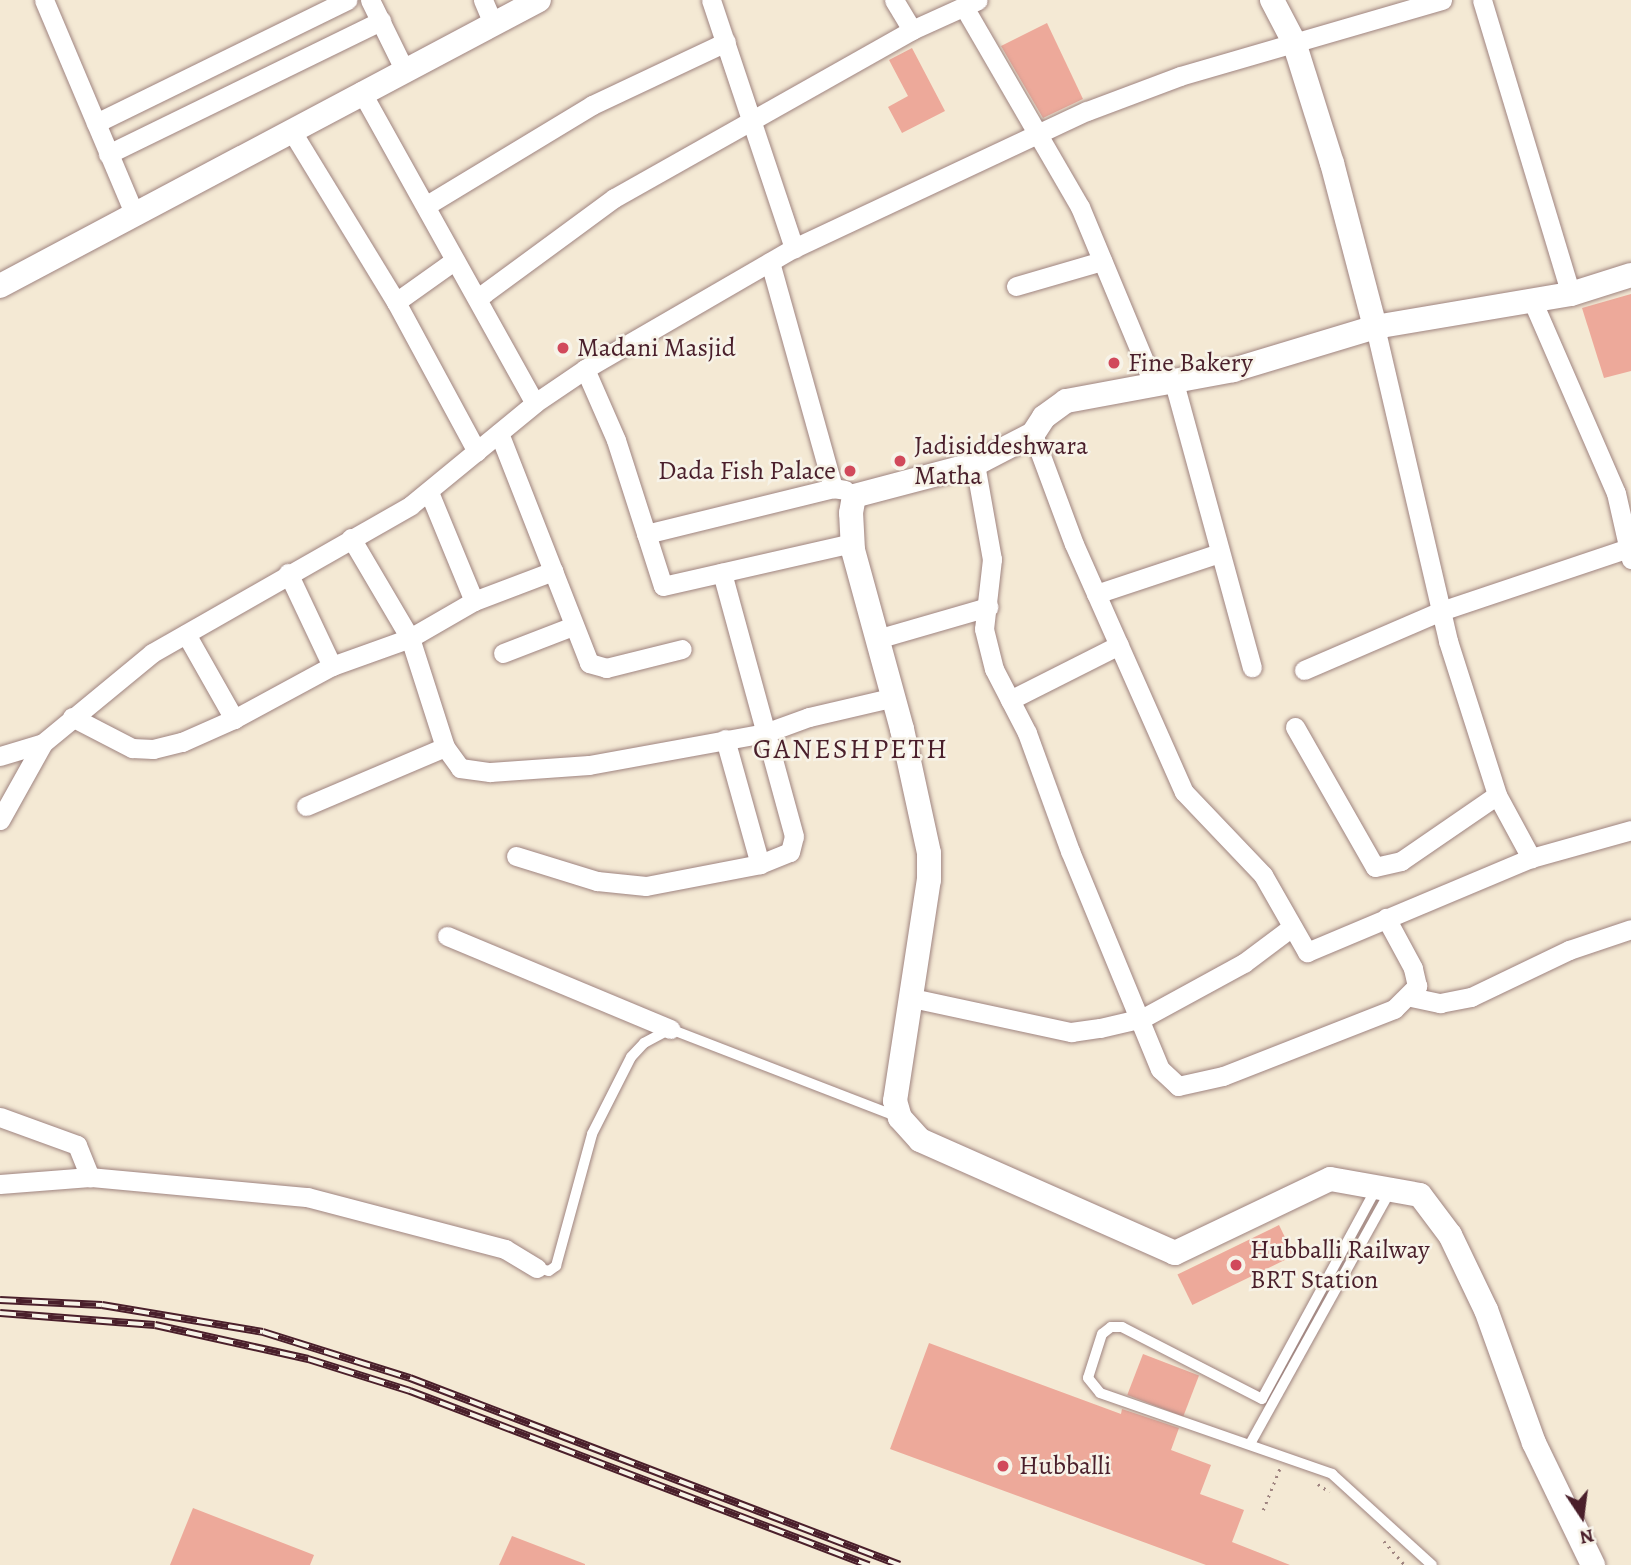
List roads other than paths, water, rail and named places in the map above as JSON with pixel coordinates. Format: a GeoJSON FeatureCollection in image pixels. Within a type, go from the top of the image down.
{"type":"FeatureCollection","features":[{"type":"Feature","properties":{"kind":"street"},"geometry":{"type":"LineString","coordinates":[[44,0],[135,215]]}},
{"type":"Feature","properties":{"kind":"street"},"geometry":{"type":"LineString","coordinates":[[96,123],[347,0]]}},
{"type":"Feature","properties":{"kind":"street"},"geometry":{"type":"LineString","coordinates":[[370,0],[404,69]]}},
{"type":"Feature","properties":{"kind":"street"},"geometry":{"type":"LineString","coordinates":[[483,0],[494,23]]}},
{"type":"Feature","properties":{"kind":"street"},"geometry":{"type":"LineString","coordinates":[[0,286],[361,91],[539,0]]}},
{"type":"Feature","properties":{"kind":"street"},"geometry":{"type":"LineString","coordinates":[[711,0],[749,123],[794,248]]}},
{"type":"Feature","properties":{"kind":"street"},"geometry":{"type":"LineString","coordinates":[[894,0],[912,30]]}},
{"type":"Feature","properties":{"kind":"street"},"geometry":{"type":"LineString","coordinates":[[1272,0],[1294,42],[1332,163],[1376,327],[1441,611],[1497,795],[1531,858]]}},
{"type":"Feature","properties":{"kind":"street"},"geometry":{"type":"LineString","coordinates":[[0,821],[43,743],[152,653],[429,492],[536,403],[585,369],[794,248],[1133,94],[1294,42],[1442,0]]}},
{"type":"Feature","properties":{"kind":"street"},"geometry":{"type":"LineString","coordinates":[[1482,0],[1572,294]]}},
{"type":"Feature","properties":{"kind":"street"},"geometry":{"type":"LineString","coordinates":[[478,298],[614,198],[912,30],[971,4],[1037,137],[1080,207],[1102,261],[1163,381],[1219,553],[1252,667]]}},
{"type":"Feature","properties":{"kind":"street"},"geometry":{"type":"LineString","coordinates":[[108,154],[381,21]]}},
{"type":"Feature","properties":{"kind":"street"},"geometry":{"type":"LineString","coordinates":[[427,205],[592,105],[726,42]]}},
{"type":"Feature","properties":{"kind":"street"},"geometry":{"type":"LineString","coordinates":[[361,91],[536,403]]}},
{"type":"Feature","properties":{"kind":"street"},"geometry":{"type":"LineString","coordinates":[[290,130],[396,302],[477,452]]}},
{"type":"Feature","properties":{"kind":"street"},"geometry":{"type":"LineString","coordinates":[[396,302],[455,260]]}},
{"type":"Feature","properties":{"kind":"street"},"geometry":{"type":"LineString","coordinates":[[1016,286],[1102,261]]}},
{"type":"Feature","properties":{"kind":"street"},"geometry":{"type":"LineString","coordinates":[[770,262],[844,492],[852,544],[894,697],[929,853],[912,999],[895,1101],[900,1118],[920,1140],[1175,1254],[1330,1179],[1420,1195],[1450,1235],[1486,1310],[1534,1443],[1593,1565]]}},
{"type":"Feature","properties":{"kind":"street"},"geometry":{"type":"LineString","coordinates":[[646,534],[975,464],[1033,434],[1044,417],[1066,401],[1233,370],[1376,327],[1572,294],[1631,275]]}},
{"type":"Feature","properties":{"kind":"street"},"geometry":{"type":"LineString","coordinates":[[1304,670],[1441,611],[1630,554],[1616,493],[1532,300]]}},
{"type":"Feature","properties":{"kind":"street"},"geometry":{"type":"LineString","coordinates":[[585,369],[616,440],[663,586],[852,544]]}},
{"type":"Feature","properties":{"kind":"street"},"geometry":{"type":"LineString","coordinates":[[499,433],[583,653],[595,668],[682,649]]}},
{"type":"Feature","properties":{"kind":"street"},"geometry":{"type":"LineString","coordinates":[[1033,434],[1096,594],[1184,792],[1263,875],[1307,952],[1531,858],[1631,830]]}},
{"type":"Feature","properties":{"kind":"street"},"geometry":{"type":"LineString","coordinates":[[975,464],[992,559],[984,628],[994,669],[1027,733],[1114,959],[1143,1018],[1160,1069],[1178,1086],[1223,1076],[1394,1010],[1411,997],[1418,986],[1413,968],[1386,918]]}},
{"type":"Feature","properties":{"kind":"street"},"geometry":{"type":"LineString","coordinates":[[429,492],[474,601]]}},
{"type":"Feature","properties":{"kind":"street"},"geometry":{"type":"LineString","coordinates":[[351,538],[410,638],[445,747],[460,768],[490,772],[589,765],[765,733],[809,717],[894,697]]}},
{"type":"Feature","properties":{"kind":"street"},"geometry":{"type":"LineString","coordinates":[[1096,594],[1219,553]]}},
{"type":"Feature","properties":{"kind":"street"},"geometry":{"type":"LineString","coordinates":[[72,717],[132,747],[153,749],[182,742],[234,719],[332,666],[410,638],[474,601],[553,571]]}},
{"type":"Feature","properties":{"kind":"street"},"geometry":{"type":"LineString","coordinates":[[288,573],[332,666]]}},
{"type":"Feature","properties":{"kind":"street"},"geometry":{"type":"LineString","coordinates":[[516,856],[597,881],[646,886],[760,864],[790,852],[794,845],[722,573]]}},
{"type":"Feature","properties":{"kind":"street"},"geometry":{"type":"LineString","coordinates":[[877,639],[988,607]]}},
{"type":"Feature","properties":{"kind":"street"},"geometry":{"type":"LineString","coordinates":[[503,653],[573,626]]}},
{"type":"Feature","properties":{"kind":"street"},"geometry":{"type":"LineString","coordinates":[[186,634],[234,719]]}},
{"type":"Feature","properties":{"kind":"street"},"geometry":{"type":"LineString","coordinates":[[1010,700],[1119,645]]}},
{"type":"Feature","properties":{"kind":"street"},"geometry":{"type":"LineString","coordinates":[[1296,727],[1375,867],[1401,861],[1497,795]]}},
{"type":"Feature","properties":{"kind":"street"},"geometry":{"type":"LineString","coordinates":[[725,739],[760,864]]}},
{"type":"Feature","properties":{"kind":"street"},"geometry":{"type":"LineString","coordinates":[[0,756],[43,743]]}},
{"type":"Feature","properties":{"kind":"street"},"geometry":{"type":"LineString","coordinates":[[306,806],[445,747]]}},
{"type":"Feature","properties":{"kind":"street"},"geometry":{"type":"LineString","coordinates":[[912,999],[1071,1032],[1143,1018],[1244,963],[1292,927]]}},
{"type":"Feature","properties":{"kind":"street"},"geometry":{"type":"LineString","coordinates":[[1411,997],[1440,1003],[1456,1001],[1569,950],[1631,929]]}},
{"type":"Feature","properties":{"kind":"street"},"geometry":{"type":"LineString","coordinates":[[447,936],[670,1029]]}},
{"type":"Feature","properties":{"kind":"street"},"geometry":{"type":"LineString","coordinates":[[0,1117],[77,1145],[90,1177]]}},
{"type":"Feature","properties":{"kind":"street"},"geometry":{"type":"LineString","coordinates":[[0,1184],[90,1177],[307,1197],[505,1249],[537,1268]]}},
{"type":"Feature","properties":{"kind":"lane"},"geometry":{"type":"LineString","coordinates":[[537,1268],[549,1271],[556,1266],[592,1134],[631,1057],[644,1043],[670,1029],[900,1118]]}},
{"type":"Feature","properties":{"kind":"lane"},"geometry":{"type":"LineString","coordinates":[[1250,1444],[1385,1188]]}},
{"type":"Feature","properties":{"kind":"lane"},"geometry":{"type":"LineString","coordinates":[[1385,1188],[1262,1399],[1122,1327],[1111,1326],[1102,1334],[1088,1378],[1100,1393],[1332,1474],[1432,1565]]}},
{"type":"Feature","properties":{"kind":"railway"},"geometry":{"type":"LineString","coordinates":[[0,1300],[102,1305],[263,1332],[410,1378],[900,1565]]}},
{"type":"Feature","properties":{"kind":"railway"},"geometry":{"type":"LineString","coordinates":[[0,1313],[155,1325],[308,1359],[410,1391],[869,1565]]}},
{"type":"Feature","properties":{"kind":"place","name":"Madani Masjid"},"geometry":{"type":"Point","coordinates":[563,348]}},
{"type":"Feature","properties":{"kind":"place","name":"Fine Bakery"},"geometry":{"type":"Point","coordinates":[1114,363]}},
{"type":"Feature","properties":{"kind":"place","name":"Jadisiddeshwara Matha"},"geometry":{"type":"Point","coordinates":[900,461]}},
{"type":"Feature","properties":{"kind":"place","name":"Dada Fish Palace"},"geometry":{"type":"Point","coordinates":[850,471]}},
{"type":"Feature","properties":{"kind":"place","name":"Hubballi Railway BRT Station"},"geometry":{"type":"Point","coordinates":[1236,1265]}},
{"type":"Feature","properties":{"kind":"place","name":"Hubballi"},"geometry":{"type":"Point","coordinates":[1003,1466]}},
{"type":"Feature","properties":{"kind":"district","name":"GANESHPETH"},"geometry":{"type":"Point","coordinates":[851,749]}}]}
